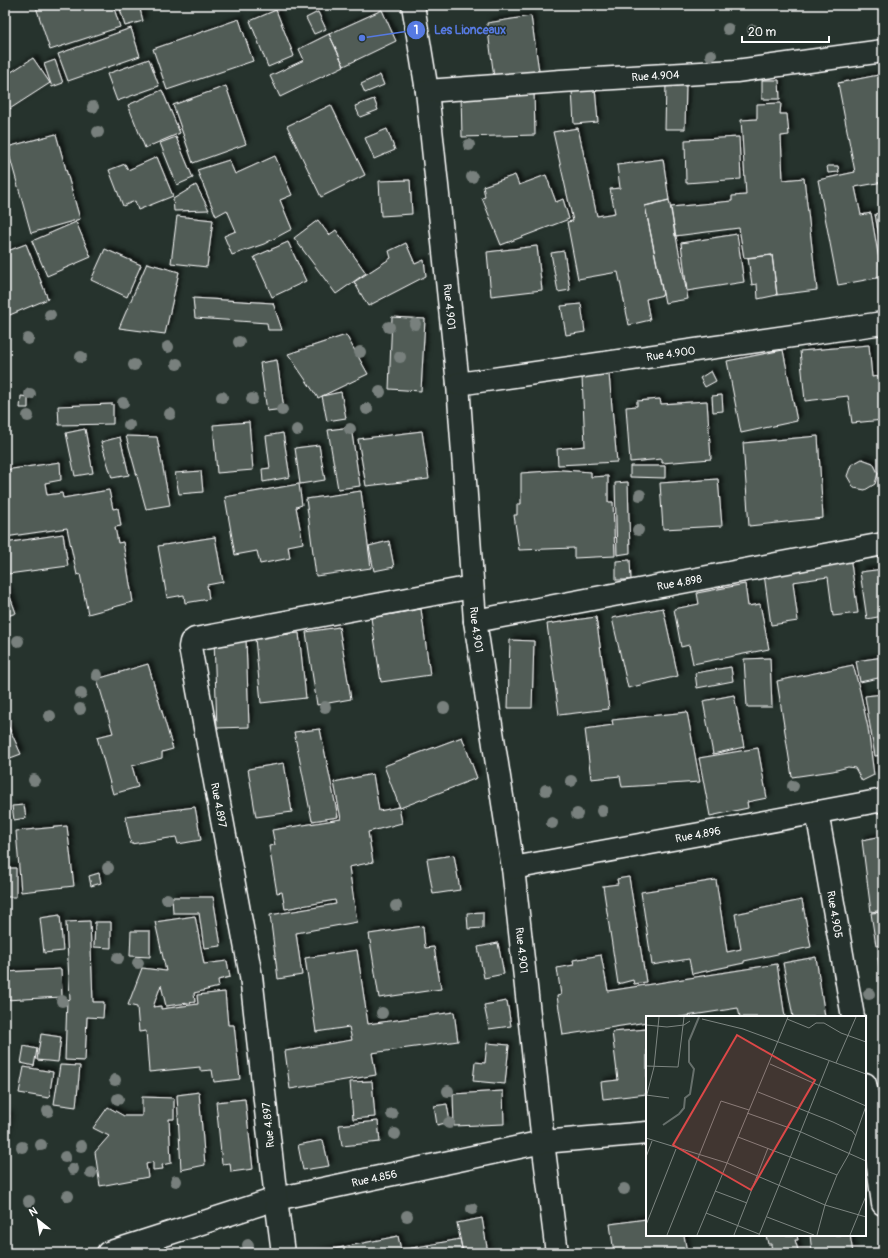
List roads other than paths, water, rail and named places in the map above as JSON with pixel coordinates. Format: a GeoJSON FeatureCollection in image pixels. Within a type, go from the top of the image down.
{"type":"FeatureCollection","features":[{"type":"Feature","properties":{"kind":"street","name":"Rue 4.901"},"geometry":{"type":"LineString","coordinates":[[413,5],[427,91],[458,384],[475,621],[513,868],[542,1142],[557,1253]]}},
{"type":"Feature","properties":{"kind":"street","name":"Rue 4.904"},"geometry":{"type":"LineString","coordinates":[[427,91],[736,71],[883,51]]}},
{"type":"Feature","properties":{"kind":"street","name":"Rue 4.900"},"geometry":{"type":"LineString","coordinates":[[458,384],[883,324]]}},
{"type":"Feature","properties":{"kind":"street","name":"Rue 4.898"},"geometry":{"type":"LineString","coordinates":[[475,621],[883,544]]}},
{"type":"Feature","properties":{"kind":"street","name":"Rue 4.897"},"geometry":{"type":"LineString","coordinates":[[283,1253],[251,976],[190,647],[191,642],[195,639],[472,587]]}},
{"type":"Feature","properties":{"kind":"street","name":"Rue 4.896"},"geometry":{"type":"LineString","coordinates":[[513,868],[883,800]]}},
{"type":"Feature","properties":{"kind":"street","name":"Rue 4.905"},"geometry":{"type":"LineString","coordinates":[[817,812],[853,1016]]}},
{"type":"Feature","properties":{"kind":"street"},"geometry":{"type":"LineString","coordinates":[[866,1088],[873,1114],[883,1204]]}},
{"type":"Feature","properties":{"kind":"street","name":"Rue 4.856"},"geometry":{"type":"LineString","coordinates":[[108,1253],[276,1199],[542,1142],[646,1133]]}},
{"type":"Feature","properties":{"kind":"place","name":"Les Lionceaux"},"geometry":{"type":"Point","coordinates":[362,38]}}]}
